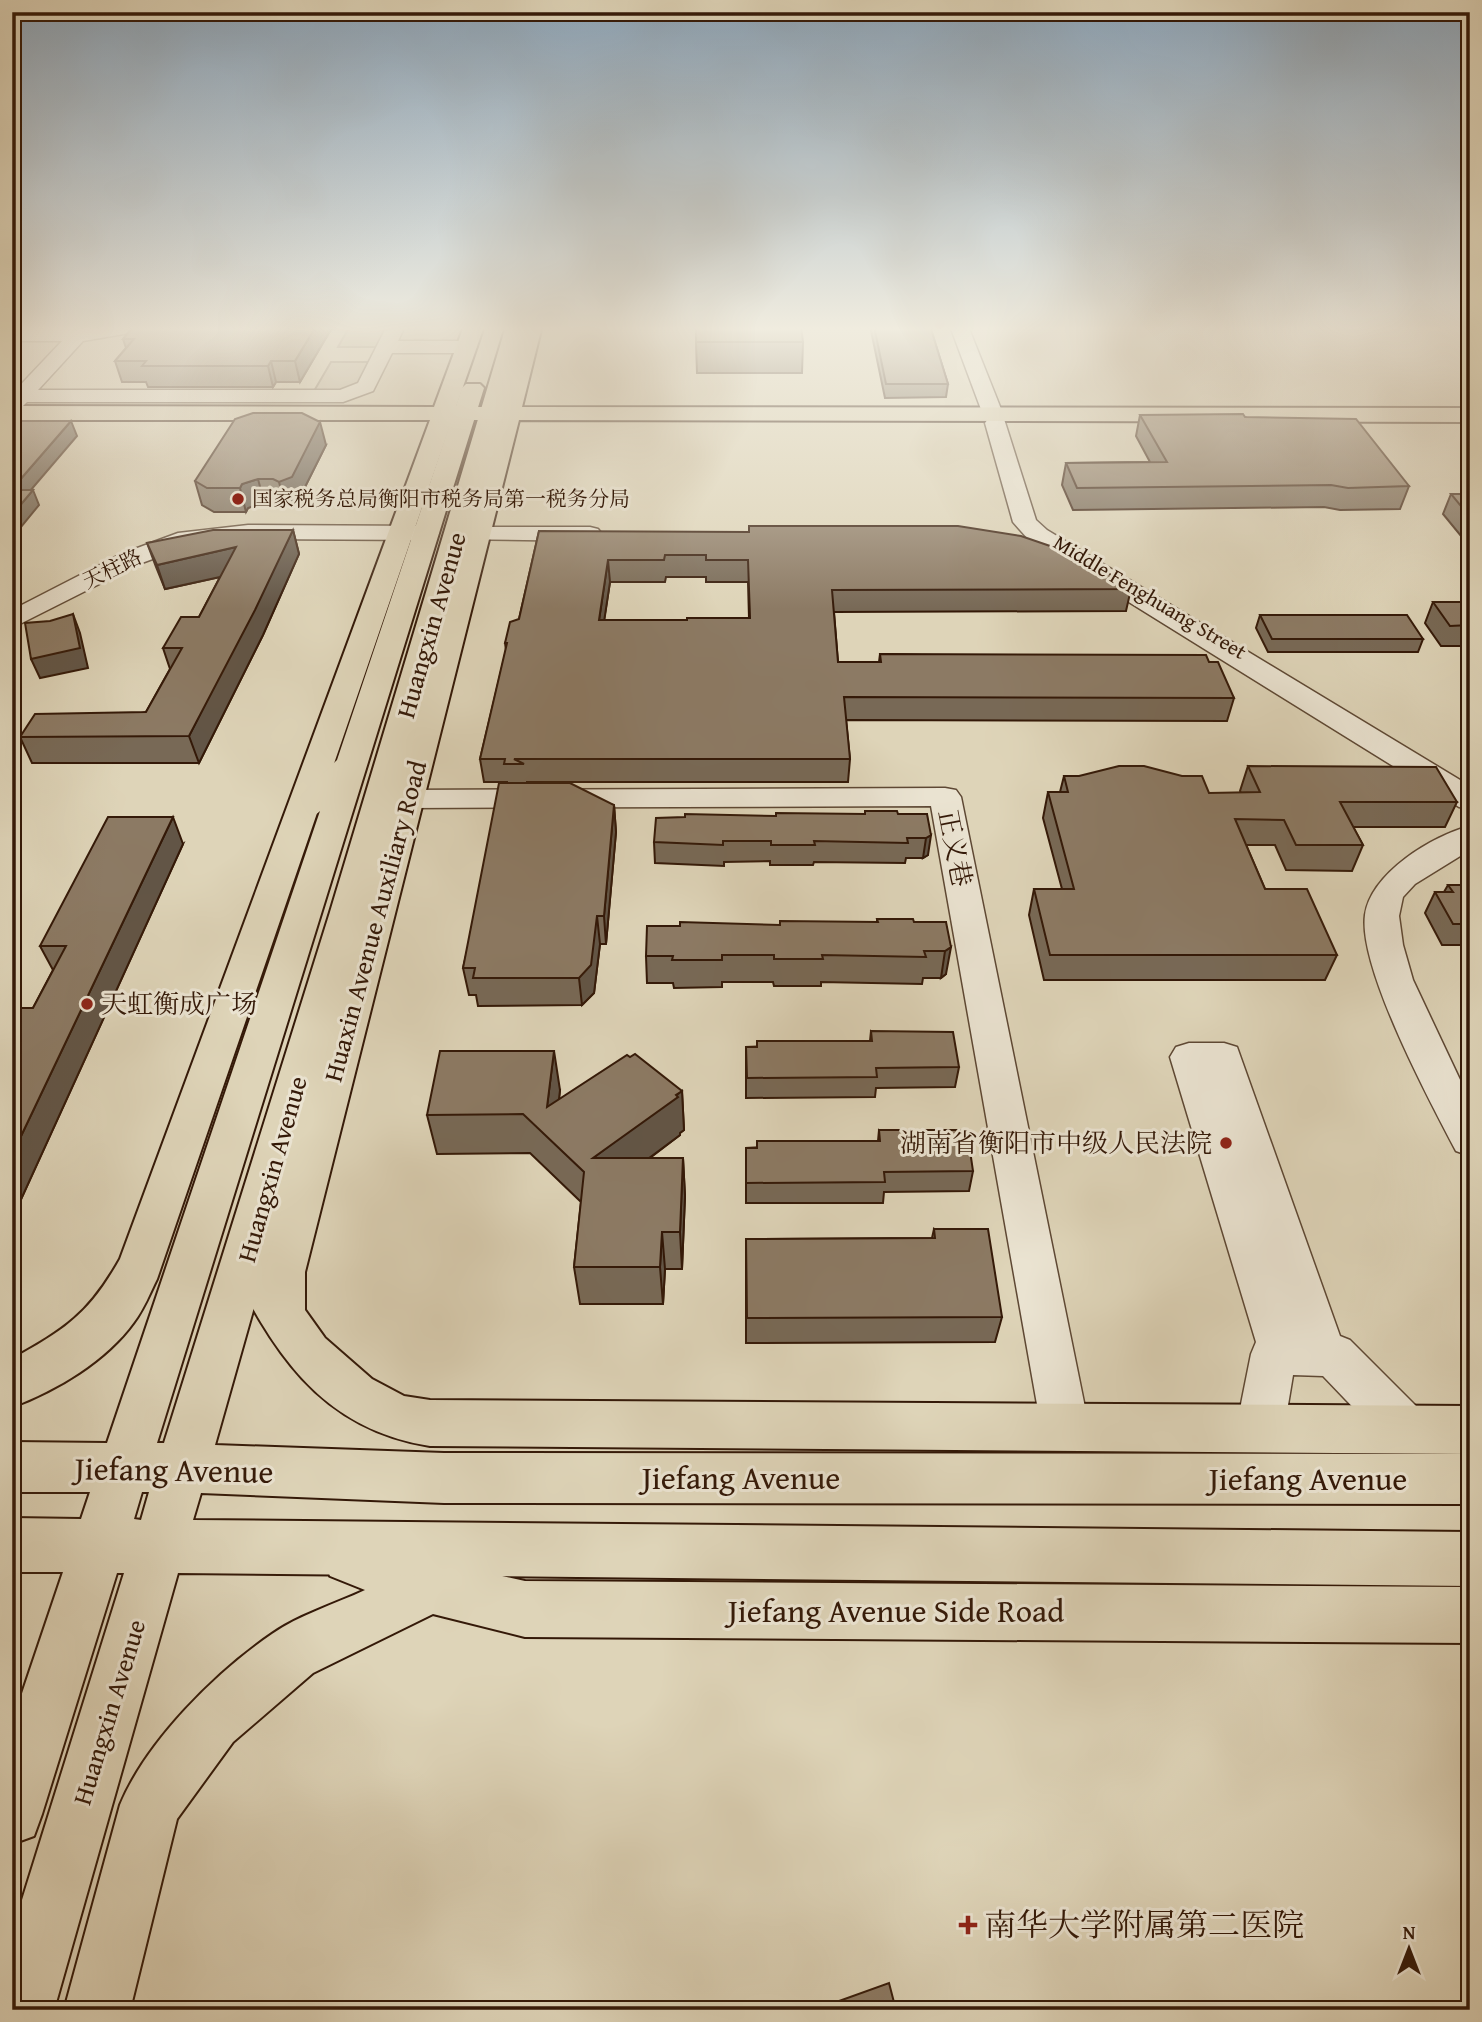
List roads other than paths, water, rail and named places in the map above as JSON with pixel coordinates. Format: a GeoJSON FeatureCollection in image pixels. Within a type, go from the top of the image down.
{"type":"FeatureCollection","features":[{"type":"Feature","properties":{"kind":"main road","name":"Huangxin Avenue"},"geometry":{"type":"LineString","coordinates":[[12,1814],[355,760],[441,533],[476,420]]}},
{"type":"Feature","properties":{"kind":"main road","name":"Huaxin Avenue Auxiliary Road"},"geometry":{"type":"LineString","coordinates":[[12,1384],[80,1346],[118,1307],[141,1265],[303,809],[441,533],[476,420]]}},
{"type":"Feature","properties":{"kind":"main road"},"geometry":{"type":"LineString","coordinates":[[1369,420],[1470,421]]}},
{"type":"Feature","properties":{"kind":"main road","name":"Huangxin Avenue"},"geometry":{"type":"LineString","coordinates":[[21,2010],[247,1253],[363,912],[441,533]]}},
{"type":"Feature","properties":{"kind":"main road","name":"Huaxin Avenue Auxiliary Road"},"geometry":{"type":"LineString","coordinates":[[282,1315],[282,1272],[363,912],[408,799],[441,533]]}},
{"type":"Feature","properties":{"kind":"main road"},"geometry":{"type":"LineString","coordinates":[[303,809],[355,760]]}},
{"type":"Feature","properties":{"kind":"main road"},"geometry":{"type":"LineString","coordinates":[[247,1253],[282,1315],[308,1353],[355,1395],[398,1418],[430,1423],[1470,1430]]}},
{"type":"Feature","properties":{"kind":"main road","name":"Jiefang Avenue"},"geometry":{"type":"LineString","coordinates":[[12,1467],[184,1468],[444,1478],[1470,1479]]}},
{"type":"Feature","properties":{"kind":"main road"},"geometry":{"type":"LineString","coordinates":[[12,1545],[1470,1559]]}},
{"type":"Feature","properties":{"kind":"main road","name":"Jiefang Avenue Side Road"},"geometry":{"type":"LineString","coordinates":[[331,1550],[428,1586],[524,1609],[1470,1615]]}},
{"type":"Feature","properties":{"kind":"main road"},"geometry":{"type":"LineString","coordinates":[[97,2010],[150,1805],[212,1721],[293,1653],[428,1586],[539,1552]]}},
{"type":"Feature","properties":{"kind":"street","name":"Middle Fenghuang Street"},"geometry":{"type":"LineString","coordinates":[[999,420],[1039,531],[1470,800]]}},
{"type":"Feature","properties":{"kind":"street"},"geometry":{"type":"LineString","coordinates":[[1006,531],[1039,531]]}},
{"type":"Feature","properties":{"kind":"street","name":"Middle Fenghuang Street"},"geometry":{"type":"LineString","coordinates":[[1039,531],[1470,792]]}},
{"type":"Feature","properties":{"kind":"street","name":"天柱路"},"geometry":{"type":"LineString","coordinates":[[12,620],[131,559],[187,538],[248,532],[617,533]]}},
{"type":"Feature","properties":{"kind":"street","name":"正义巷"},"geometry":{"type":"LineString","coordinates":[[408,799],[945,797],[1065,1427]]}},
{"type":"Feature","properties":{"kind":"street"},"geometry":{"type":"LineString","coordinates":[[1470,836],[1399,879],[1385,898],[1382,922],[1386,957],[1397,987],[1470,1140]]}},
{"type":"Feature","properties":{"kind":"street"},"geometry":{"type":"LineString","coordinates":[[1189,1057],[1224,1057],[1303,1355],[1189,1057]]}},
{"type":"Feature","properties":{"kind":"street"},"geometry":{"type":"LineString","coordinates":[[1260,1429],[1274,1354],[1334,1355],[1406,1429]]}},
{"type":"Feature","properties":{"kind":"place","name":"国家税务总局衡阳市税务局第一税务分局"},"geometry":{"type":"Point","coordinates":[238,499]}},
{"type":"Feature","properties":{"kind":"place","name":"天虹衡成广场"},"geometry":{"type":"Point","coordinates":[87,1004]}},
{"type":"Feature","properties":{"kind":"place","name":"湖南省衡阳市中级人民法院"},"geometry":{"type":"Point","coordinates":[1226,1143]}},
{"type":"Feature","properties":{"kind":"place","name":"南华大学附属第二医院"},"geometry":{"type":"Point","coordinates":[968,1925]}}]}
